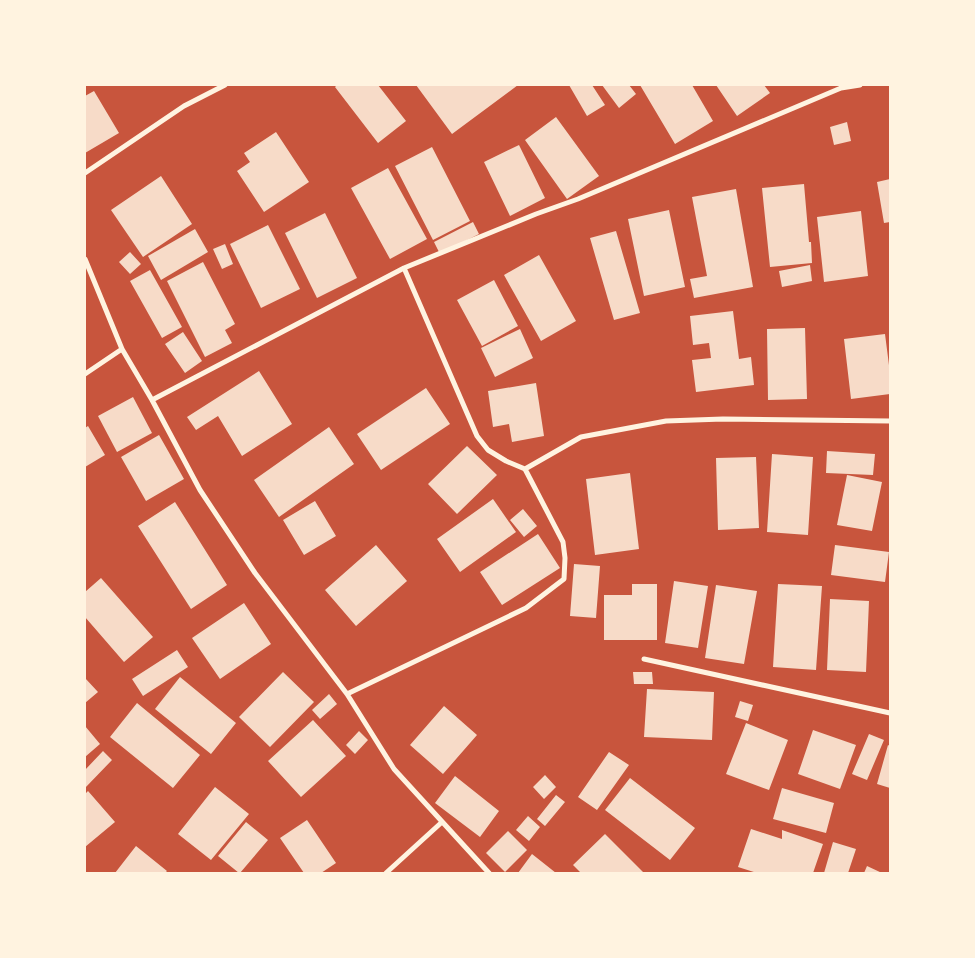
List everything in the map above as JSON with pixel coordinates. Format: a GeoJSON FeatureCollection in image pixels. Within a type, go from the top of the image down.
{"type":"FeatureCollection","features":[{"type":"Feature","properties":{"kind":"street"},"geometry":{"type":"LineString","coordinates":[[85,174],[184,106],[225,85]]}},
{"type":"Feature","properties":{"kind":"street"},"geometry":{"type":"LineString","coordinates":[[152,400],[404,268],[536,214],[578,199],[841,86],[860,85]]}},
{"type":"Feature","properties":{"kind":"street"},"geometry":{"type":"LineString","coordinates":[[85,259],[122,349],[152,400],[200,490],[255,573],[347,694],[394,769],[489,873]]}},
{"type":"Feature","properties":{"kind":"street"},"geometry":{"type":"LineString","coordinates":[[347,694],[526,608],[564,579],[566,558],[563,542],[525,469],[488,450],[477,436],[404,268]]}},
{"type":"Feature","properties":{"kind":"street"},"geometry":{"type":"LineString","coordinates":[[85,374],[122,349]]}},
{"type":"Feature","properties":{"kind":"street"},"geometry":{"type":"LineString","coordinates":[[525,469],[581,437],[666,421],[723,419],[890,421]]}},
{"type":"Feature","properties":{"kind":"street"},"geometry":{"type":"LineString","coordinates":[[644,659],[890,713]]}},
{"type":"Feature","properties":{"kind":"street"},"geometry":{"type":"LineString","coordinates":[[386,873],[442,822]]}},
{"type":"Feature","properties":{"kind":"building"},"geometry":{"type":"Polygon","coordinates":[[[337,85],[378,85],[406,121],[378,143],[335,87],[337,85]]]}},
{"type":"Feature","properties":{"kind":"building"},"geometry":{"type":"Polygon","coordinates":[[[416,85],[518,85],[452,134],[416,85]]]}},
{"type":"Feature","properties":{"kind":"building"},"geometry":{"type":"Polygon","coordinates":[[[569,85],[592,85],[605,105],[587,116],[569,85]]]}},
{"type":"Feature","properties":{"kind":"building"},"geometry":{"type":"Polygon","coordinates":[[[602,85],[629,85],[636,94],[619,108],[602,85]]]}},
{"type":"Feature","properties":{"kind":"building"},"geometry":{"type":"Polygon","coordinates":[[[640,85],[692,85],[713,121],[675,144],[640,85]]]}},
{"type":"Feature","properties":{"kind":"building"},"geometry":{"type":"Polygon","coordinates":[[[716,85],[764,85],[770,93],[737,116],[716,85]]]}},
{"type":"Feature","properties":{"kind":"building"},"geometry":{"type":"Polygon","coordinates":[[[94,91],[119,133],[85,153],[85,96],[94,91]]]}},
{"type":"Feature","properties":{"kind":"building"},"geometry":{"type":"Polygon","coordinates":[[[556,117],[599,176],[567,199],[525,140],[556,117]]]}},
{"type":"Feature","properties":{"kind":"building"},"geometry":{"type":"Polygon","coordinates":[[[847,122],[851,141],[834,145],[830,127],[847,122]]]}},
{"type":"Feature","properties":{"kind":"building"},"geometry":{"type":"Polygon","coordinates":[[[276,132],[309,182],[264,212],[237,171],[250,162],[244,153],[276,132]]]}},
{"type":"Feature","properties":{"kind":"building"},"geometry":{"type":"Polygon","coordinates":[[[519,145],[545,198],[510,216],[484,162],[519,145]]]}},
{"type":"Feature","properties":{"kind":"building"},"geometry":{"type":"Polygon","coordinates":[[[432,147],[470,221],[433,240],[395,166],[432,147]]]}},
{"type":"Feature","properties":{"kind":"building"},"geometry":{"type":"Polygon","coordinates":[[[388,168],[427,239],[390,259],[351,188],[388,168]]]}},
{"type":"Feature","properties":{"kind":"building"},"geometry":{"type":"Polygon","coordinates":[[[161,176],[192,224],[143,257],[111,210],[161,176]]]}},
{"type":"Feature","properties":{"kind":"building"},"geometry":{"type":"Polygon","coordinates":[[[890,179],[890,222],[884,223],[877,182],[890,179]]]}},
{"type":"Feature","properties":{"kind":"building"},"geometry":{"type":"Polygon","coordinates":[[[804,184],[812,263],[770,267],[762,188],[804,184]]]}},
{"type":"Feature","properties":{"kind":"building"},"geometry":{"type":"Polygon","coordinates":[[[736,189],[753,287],[694,298],[690,279],[707,276],[692,197],[736,189]]]}},
{"type":"Feature","properties":{"kind":"building"},"geometry":{"type":"Polygon","coordinates":[[[669,210],[685,287],[644,296],[628,219],[669,210]]]}},
{"type":"Feature","properties":{"kind":"building"},"geometry":{"type":"Polygon","coordinates":[[[861,211],[868,276],[824,282],[817,217],[861,211]]]}},
{"type":"Feature","properties":{"kind":"building"},"geometry":{"type":"Polygon","coordinates":[[[325,213],[357,278],[317,298],[285,233],[325,213]]]}},
{"type":"Feature","properties":{"kind":"building"},"geometry":{"type":"Polygon","coordinates":[[[473,222],[479,234],[440,254],[434,242],[473,222]]]}},
{"type":"Feature","properties":{"kind":"building"},"geometry":{"type":"Polygon","coordinates":[[[268,225],[300,289],[261,308],[230,244],[268,225]]]}},
{"type":"Feature","properties":{"kind":"building"},"geometry":{"type":"Polygon","coordinates":[[[195,229],[208,252],[161,280],[148,256],[195,229]]]}},
{"type":"Feature","properties":{"kind":"building"},"geometry":{"type":"Polygon","coordinates":[[[616,231],[640,313],[614,320],[590,238],[616,231]]]}},
{"type":"Feature","properties":{"kind":"building"},"geometry":{"type":"Polygon","coordinates":[[[225,244],[233,264],[222,269],[213,249],[225,244]]]}},
{"type":"Feature","properties":{"kind":"building"},"geometry":{"type":"Polygon","coordinates":[[[130,252],[141,264],[130,274],[119,262],[130,252]]]}},
{"type":"Feature","properties":{"kind":"building"},"geometry":{"type":"Polygon","coordinates":[[[539,255],[576,321],[541,341],[504,275],[539,255]]]}},
{"type":"Feature","properties":{"kind":"building"},"geometry":{"type":"Polygon","coordinates":[[[203,262],[235,324],[225,330],[232,343],[205,357],[167,281],[203,262]]]}},
{"type":"Feature","properties":{"kind":"building"},"geometry":{"type":"Polygon","coordinates":[[[810,265],[812,281],[782,287],[779,271],[810,265]]]}},
{"type":"Feature","properties":{"kind":"building"},"geometry":{"type":"Polygon","coordinates":[[[150,270],[182,327],[162,338],[130,281],[150,270]]]}},
{"type":"Feature","properties":{"kind":"building"},"geometry":{"type":"Polygon","coordinates":[[[494,280],[518,326],[482,346],[457,300],[494,280]]]}},
{"type":"Feature","properties":{"kind":"building"},"geometry":{"type":"Polygon","coordinates":[[[733,311],[739,359],[751,357],[754,385],[696,392],[692,360],[711,358],[709,343],[693,345],[690,316],[733,311]]]}},
{"type":"Feature","properties":{"kind":"building"},"geometry":{"type":"Polygon","coordinates":[[[805,328],[807,399],[768,400],[767,329],[805,328]]]}},
{"type":"Feature","properties":{"kind":"building"},"geometry":{"type":"Polygon","coordinates":[[[520,329],[533,358],[495,377],[481,348],[520,329]]]}},
{"type":"Feature","properties":{"kind":"building"},"geometry":{"type":"Polygon","coordinates":[[[183,332],[202,361],[185,373],[165,344],[183,332]]]}},
{"type":"Feature","properties":{"kind":"building"},"geometry":{"type":"Polygon","coordinates":[[[885,334],[890,373],[890,394],[851,399],[844,339],[885,334]]]}},
{"type":"Feature","properties":{"kind":"building"},"geometry":{"type":"Polygon","coordinates":[[[259,371],[292,424],[242,456],[218,416],[196,430],[187,417],[259,371]]]}},
{"type":"Feature","properties":{"kind":"building"},"geometry":{"type":"Polygon","coordinates":[[[536,383],[544,436],[512,442],[509,424],[493,427],[488,391],[536,383]]]}},
{"type":"Feature","properties":{"kind":"building"},"geometry":{"type":"Polygon","coordinates":[[[426,388],[450,424],[381,470],[357,434],[426,388]]]}},
{"type":"Feature","properties":{"kind":"building"},"geometry":{"type":"Polygon","coordinates":[[[133,397],[152,433],[117,452],[98,416],[133,397]]]}},
{"type":"Feature","properties":{"kind":"building"},"geometry":{"type":"Polygon","coordinates":[[[88,426],[105,455],[85,467],[85,428],[88,426]]]}},
{"type":"Feature","properties":{"kind":"building"},"geometry":{"type":"Polygon","coordinates":[[[329,427],[354,464],[279,517],[254,480],[329,427]]]}},
{"type":"Feature","properties":{"kind":"building"},"geometry":{"type":"Polygon","coordinates":[[[159,435],[184,479],[146,501],[121,457],[159,435]]]}},
{"type":"Feature","properties":{"kind":"building"},"geometry":{"type":"Polygon","coordinates":[[[467,446],[497,475],[457,514],[428,484],[467,446]]]}},
{"type":"Feature","properties":{"kind":"building"},"geometry":{"type":"Polygon","coordinates":[[[827,451],[875,454],[873,475],[826,473],[827,451]]]}},
{"type":"Feature","properties":{"kind":"building"},"geometry":{"type":"Polygon","coordinates":[[[772,454],[813,457],[808,535],[767,532],[772,454]]]}},
{"type":"Feature","properties":{"kind":"building"},"geometry":{"type":"Polygon","coordinates":[[[756,457],[759,528],[718,530],[716,458],[756,457]]]}},
{"type":"Feature","properties":{"kind":"building"},"geometry":{"type":"Polygon","coordinates":[[[630,473],[639,549],[595,555],[586,479],[630,473]]]}},
{"type":"Feature","properties":{"kind":"building"},"geometry":{"type":"Polygon","coordinates":[[[847,475],[882,482],[872,531],[837,525],[847,475]]]}},
{"type":"Feature","properties":{"kind":"building"},"geometry":{"type":"Polygon","coordinates":[[[493,499],[516,532],[460,572],[437,539],[493,499]]]}},
{"type":"Feature","properties":{"kind":"building"},"geometry":{"type":"Polygon","coordinates":[[[315,501],[336,536],[304,555],[283,520],[315,501]]]}},
{"type":"Feature","properties":{"kind":"building"},"geometry":{"type":"Polygon","coordinates":[[[175,502],[227,585],[191,609],[138,526],[175,502]]]}},
{"type":"Feature","properties":{"kind":"building"},"geometry":{"type":"Polygon","coordinates":[[[523,509],[537,526],[524,537],[510,520],[523,509]]]}},
{"type":"Feature","properties":{"kind":"building"},"geometry":{"type":"Polygon","coordinates":[[[538,534],[560,568],[502,605],[480,572],[538,534]]]}},
{"type":"Feature","properties":{"kind":"building"},"geometry":{"type":"Polygon","coordinates":[[[376,545],[407,581],[356,626],[325,590],[376,545]]]}},
{"type":"Feature","properties":{"kind":"building"},"geometry":{"type":"Polygon","coordinates":[[[835,545],[889,552],[885,582],[831,575],[835,545]]]}},
{"type":"Feature","properties":{"kind":"building"},"geometry":{"type":"Polygon","coordinates":[[[574,564],[600,566],[596,618],[570,616],[574,564]]]}},
{"type":"Feature","properties":{"kind":"building"},"geometry":{"type":"Polygon","coordinates":[[[101,578],[153,637],[124,662],[85,617],[85,592],[101,578]]]}},
{"type":"Feature","properties":{"kind":"building"},"geometry":{"type":"Polygon","coordinates":[[[674,581],[708,586],[698,648],[665,643],[674,581]]]}},
{"type":"Feature","properties":{"kind":"building"},"geometry":{"type":"Polygon","coordinates":[[[632,584],[657,584],[657,640],[604,640],[604,595],[632,595],[632,584]]]}},
{"type":"Feature","properties":{"kind":"building"},"geometry":{"type":"Polygon","coordinates":[[[778,584],[822,586],[816,670],[773,667],[778,584]]]}},
{"type":"Feature","properties":{"kind":"building"},"geometry":{"type":"Polygon","coordinates":[[[716,585],[757,591],[744,664],[705,658],[716,585]]]}},
{"type":"Feature","properties":{"kind":"building"},"geometry":{"type":"Polygon","coordinates":[[[830,599],[869,601],[866,672],[827,670],[830,599]]]}},
{"type":"Feature","properties":{"kind":"building"},"geometry":{"type":"Polygon","coordinates":[[[244,603],[271,644],[220,679],[192,638],[244,603]]]}},
{"type":"Feature","properties":{"kind":"building"},"geometry":{"type":"Polygon","coordinates":[[[177,650],[188,667],[143,696],[132,679],[177,650]]]}},
{"type":"Feature","properties":{"kind":"building"},"geometry":{"type":"Polygon","coordinates":[[[283,672],[314,702],[270,747],[239,717],[283,672]]]}},
{"type":"Feature","properties":{"kind":"building"},"geometry":{"type":"Polygon","coordinates":[[[633,672],[652,672],[653,684],[634,684],[633,672]]]}},
{"type":"Feature","properties":{"kind":"building"},"geometry":{"type":"Polygon","coordinates":[[[180,677],[236,723],[211,754],[155,709],[180,677]]]}},
{"type":"Feature","properties":{"kind":"building"},"geometry":{"type":"Polygon","coordinates":[[[85,678],[98,692],[85,703],[85,678]]]}},
{"type":"Feature","properties":{"kind":"building"},"geometry":{"type":"Polygon","coordinates":[[[647,689],[714,692],[712,740],[644,737],[647,689]]]}},
{"type":"Feature","properties":{"kind":"building"},"geometry":{"type":"Polygon","coordinates":[[[329,694],[337,704],[320,719],[312,710],[329,694]]]}},
{"type":"Feature","properties":{"kind":"building"},"geometry":{"type":"Polygon","coordinates":[[[740,701],[753,705],[748,721],[735,717],[740,701]]]}},
{"type":"Feature","properties":{"kind":"building"},"geometry":{"type":"Polygon","coordinates":[[[137,703],[200,755],[173,788],[110,737],[137,703]]]}},
{"type":"Feature","properties":{"kind":"building"},"geometry":{"type":"Polygon","coordinates":[[[444,706],[477,735],[443,774],[410,745],[444,706]]]}},
{"type":"Feature","properties":{"kind":"building"},"geometry":{"type":"Polygon","coordinates":[[[313,720],[346,756],[301,797],[268,761],[313,720]]]}},
{"type":"Feature","properties":{"kind":"building"},"geometry":{"type":"Polygon","coordinates":[[[746,723],[788,740],[769,790],[726,774],[746,723]]]}},
{"type":"Feature","properties":{"kind":"building"},"geometry":{"type":"Polygon","coordinates":[[[85,726],[100,744],[85,757],[85,726]]]}},
{"type":"Feature","properties":{"kind":"building"},"geometry":{"type":"Polygon","coordinates":[[[813,730],[856,745],[840,789],[798,774],[813,730]]]}},
{"type":"Feature","properties":{"kind":"building"},"geometry":{"type":"Polygon","coordinates":[[[359,731],[368,740],[355,754],[346,745],[359,731]]]}},
{"type":"Feature","properties":{"kind":"building"},"geometry":{"type":"Polygon","coordinates":[[[869,734],[884,740],[867,780],[852,774],[869,734]]]}},
{"type":"Feature","properties":{"kind":"building"},"geometry":{"type":"Polygon","coordinates":[[[888,745],[890,746],[890,788],[877,784],[888,745]]]}},
{"type":"Feature","properties":{"kind":"building"},"geometry":{"type":"Polygon","coordinates":[[[103,751],[112,760],[85,788],[85,770],[103,751]]]}},
{"type":"Feature","properties":{"kind":"building"},"geometry":{"type":"Polygon","coordinates":[[[609,752],[629,765],[597,810],[578,797],[609,752]]]}},
{"type":"Feature","properties":{"kind":"building"},"geometry":{"type":"Polygon","coordinates":[[[545,775],[556,787],[544,799],[533,787],[545,775]]]}},
{"type":"Feature","properties":{"kind":"building"},"geometry":{"type":"Polygon","coordinates":[[[455,776],[499,811],[480,837],[435,803],[455,776]]]}},
{"type":"Feature","properties":{"kind":"building"},"geometry":{"type":"Polygon","coordinates":[[[630,778],[695,828],[670,860],[605,810],[630,778]]]}},
{"type":"Feature","properties":{"kind":"building"},"geometry":{"type":"Polygon","coordinates":[[[215,787],[249,814],[211,860],[178,834],[215,787]]]}},
{"type":"Feature","properties":{"kind":"building"},"geometry":{"type":"Polygon","coordinates":[[[782,788],[834,803],[826,833],[773,819],[782,788]]]}},
{"type":"Feature","properties":{"kind":"building"},"geometry":{"type":"Polygon","coordinates":[[[88,791],[115,822],[85,847],[85,794],[88,791]]]}},
{"type":"Feature","properties":{"kind":"building"},"geometry":{"type":"Polygon","coordinates":[[[556,795],[565,802],[545,826],[537,819],[556,795]]]}},
{"type":"Feature","properties":{"kind":"building"},"geometry":{"type":"Polygon","coordinates":[[[528,816],[540,827],[529,841],[516,830],[528,816]]]}},
{"type":"Feature","properties":{"kind":"building"},"geometry":{"type":"Polygon","coordinates":[[[307,820],[336,863],[321,873],[304,873],[280,838],[307,820]]]}},
{"type":"Feature","properties":{"kind":"building"},"geometry":{"type":"Polygon","coordinates":[[[246,822],[268,840],[239,873],[218,856],[246,822]]]}},
{"type":"Feature","properties":{"kind":"building"},"geometry":{"type":"Polygon","coordinates":[[[751,829],[782,839],[782,830],[823,844],[813,873],[757,873],[738,867],[751,829]]]}},
{"type":"Feature","properties":{"kind":"building"},"geometry":{"type":"Polygon","coordinates":[[[508,831],[527,850],[505,872],[486,853],[508,831]]]}},
{"type":"Feature","properties":{"kind":"building"},"geometry":{"type":"Polygon","coordinates":[[[605,834],[644,873],[581,873],[573,865],[605,834]]]}},
{"type":"Feature","properties":{"kind":"building"},"geometry":{"type":"Polygon","coordinates":[[[833,842],[856,849],[848,873],[824,873],[833,842]]]}},
{"type":"Feature","properties":{"kind":"building"},"geometry":{"type":"Polygon","coordinates":[[[136,846],[167,871],[165,873],[115,873],[136,846]]]}},
{"type":"Feature","properties":{"kind":"building"},"geometry":{"type":"Polygon","coordinates":[[[532,854],[556,873],[518,873],[532,854]]]}},
{"type":"Feature","properties":{"kind":"building"},"geometry":{"type":"Polygon","coordinates":[[[867,866],[882,873],[864,873],[867,866]]]}}]}
